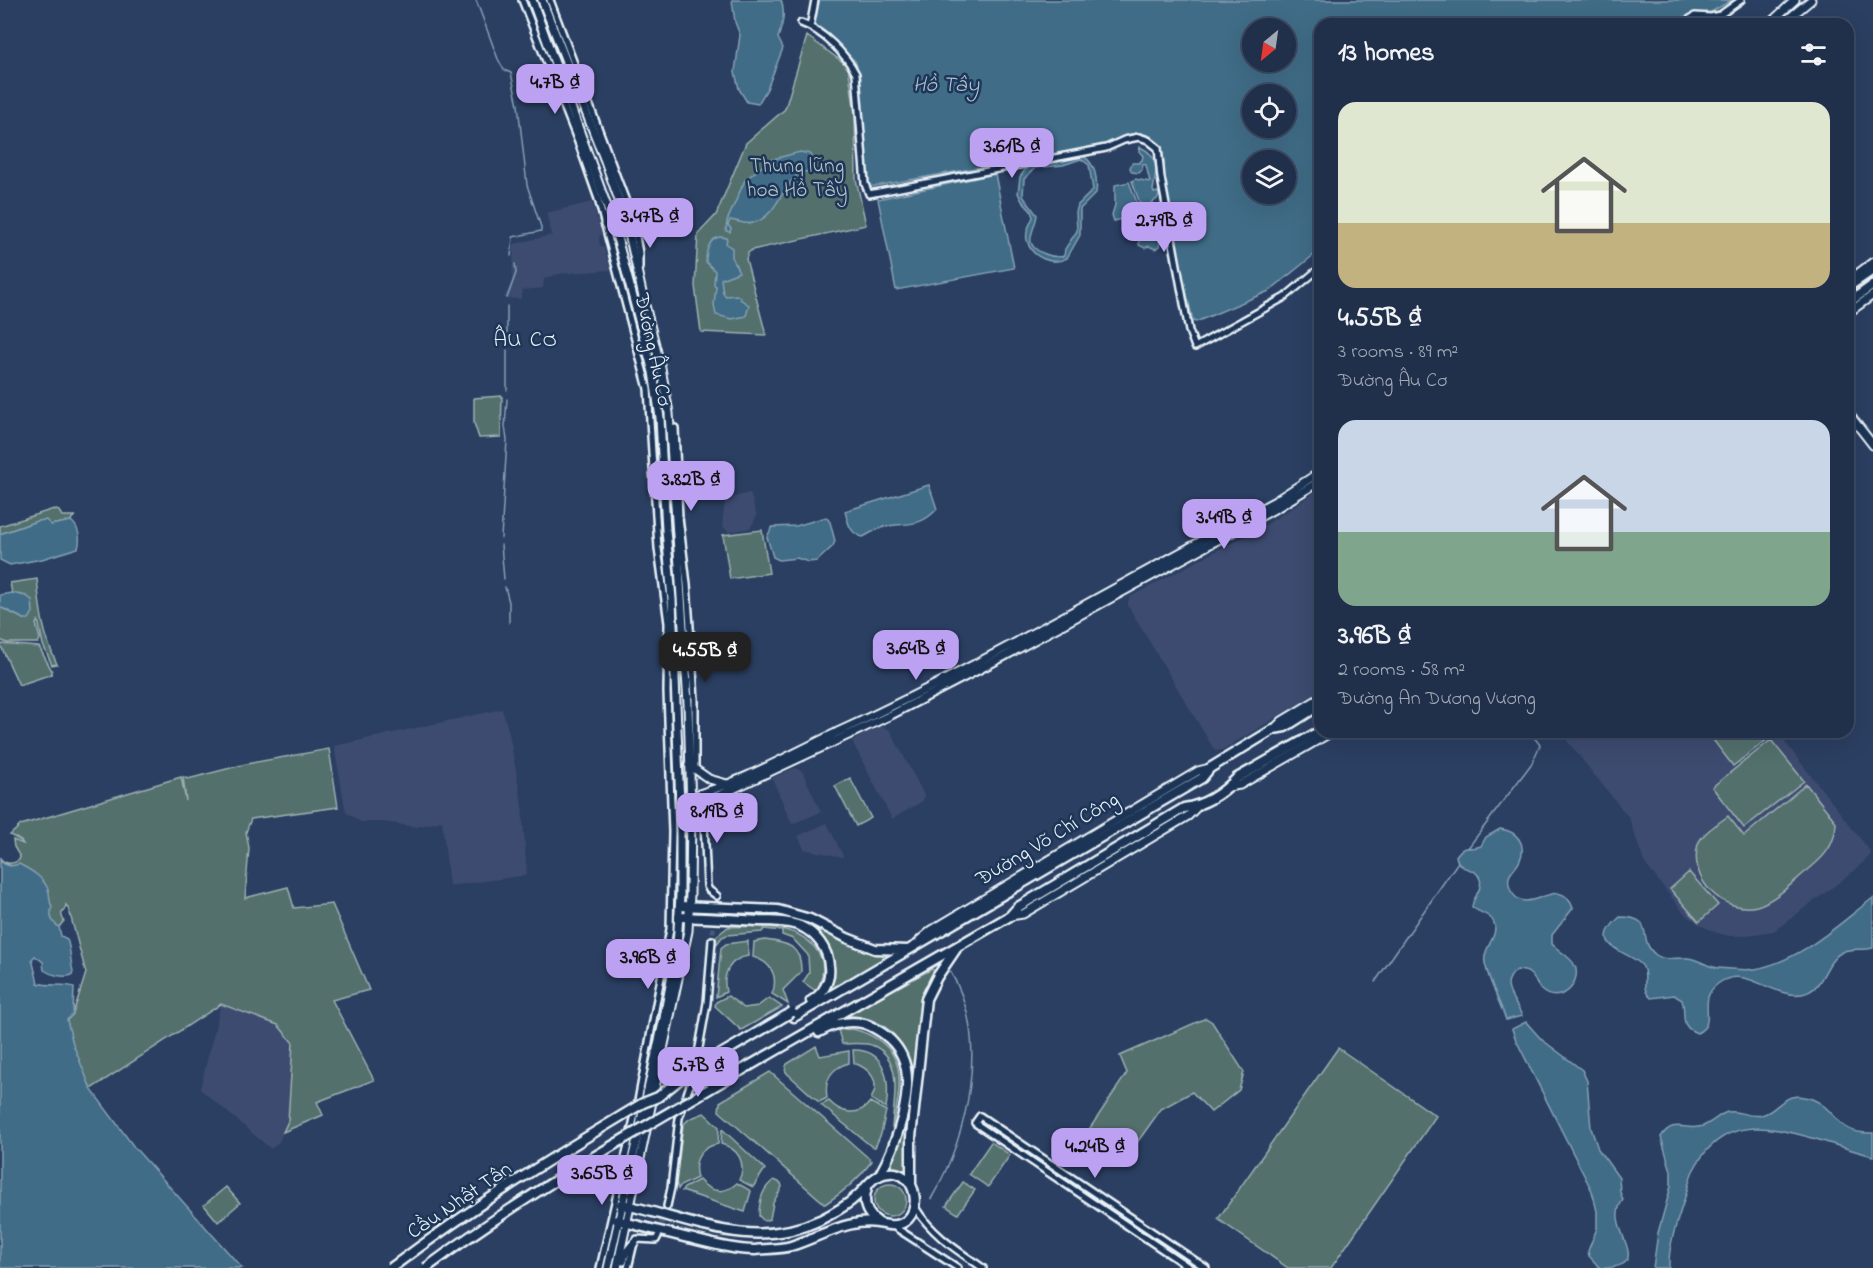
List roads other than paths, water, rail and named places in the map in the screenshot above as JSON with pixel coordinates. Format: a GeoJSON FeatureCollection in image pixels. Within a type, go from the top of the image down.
{"type":"FeatureCollection","features":[{"type":"Feature","properties":{"kind":"highway"},"geometry":{"type":"LineString","coordinates":[[1854,283],[1873,270]]}},
{"type":"Feature","properties":{"kind":"highway"},"geometry":{"type":"LineString","coordinates":[[1854,299],[1873,285]]}},
{"type":"Feature","properties":{"kind":"highway","name":"Đường Võ Chí Công"},"geometry":{"type":"LineString","coordinates":[[793,1015],[909,950],[1202,778],[1210,768],[1274,729],[1285,727],[1314,709]]}},
{"type":"Feature","properties":{"kind":"highway","name":"Đường Võ Chí Công"},"geometry":{"type":"LineString","coordinates":[[804,1037],[1010,916],[1018,907],[1166,818],[1184,808],[1198,806],[1228,787],[1237,778],[1314,734]]}},
{"type":"Feature","properties":{"kind":"highway"},"geometry":{"type":"LineString","coordinates":[[680,906],[785,911],[810,919],[874,949],[909,950]]}},
{"type":"Feature","properties":{"kind":"highway"},"geometry":{"type":"LineString","coordinates":[[391,1268],[444,1228],[531,1171],[643,1103],[658,1097],[684,1076],[793,1015],[814,1000],[826,986],[830,968],[827,955],[817,938],[800,926],[684,917]]}},
{"type":"Feature","properties":{"kind":"highway"},"geometry":{"type":"LineString","coordinates":[[617,1220],[715,1244],[753,1250],[789,1247],[850,1224],[878,1222],[891,1225],[903,1222],[912,1212],[916,1199],[911,1185],[911,1137],[926,999],[937,976],[959,945]]}},
{"type":"Feature","properties":{"kind":"highway"},"geometry":{"type":"LineString","coordinates":[[626,1205],[720,1230],[755,1235],[787,1232],[820,1220],[845,1206],[879,1176],[896,1141],[903,1111],[906,1071],[902,1056],[885,1035],[867,1024],[858,1022],[842,1022],[804,1037]]}},
{"type":"Feature","properties":{"kind":"highway","name":"Cầu Nhật Tân"},"geometry":{"type":"LineString","coordinates":[[429,1268],[456,1246],[552,1182],[749,1066],[770,1060],[804,1037]]}},
{"type":"Feature","properties":{"kind":"highway","name":"Cầu Nhật Tân"},"geometry":{"type":"LineString","coordinates":[[396,1268],[446,1230],[542,1167],[658,1097]]}},
{"type":"Feature","properties":{"kind":"highway"},"geometry":{"type":"LineString","coordinates":[[879,1176],[893,1174],[900,1176],[911,1185]]}},
{"type":"Feature","properties":{"kind":"highway"},"geometry":{"type":"LineString","coordinates":[[870,1183],[865,1193],[865,1204],[869,1214],[878,1222]]}},
{"type":"Feature","properties":{"kind":"main road","name":"Đường Âu Cơ"},"geometry":{"type":"LineString","coordinates":[[532,0],[609,224],[656,387],[672,605],[680,802],[680,906],[684,917]]}},
{"type":"Feature","properties":{"kind":"main road","name":"Đường Âu Cơ"},"geometry":{"type":"LineString","coordinates":[[542,0],[629,220],[638,278],[663,374],[669,413],[692,768],[690,907],[684,917]]}},
{"type":"Feature","properties":{"kind":"main road"},"geometry":{"type":"LineString","coordinates":[[1776,18],[1795,0]]}},
{"type":"Feature","properties":{"kind":"main road"},"geometry":{"type":"LineString","coordinates":[[1789,18],[1811,0]]}},
{"type":"Feature","properties":{"kind":"main road"},"geometry":{"type":"LineString","coordinates":[[544,32],[554,29]]}},
{"type":"Feature","properties":{"kind":"main road"},"geometry":{"type":"LineString","coordinates":[[609,224],[629,220]]}},
{"type":"Feature","properties":{"kind":"main road"},"geometry":{"type":"LineString","coordinates":[[1854,276],[1873,262]]}},
{"type":"Feature","properties":{"kind":"main road"},"geometry":{"type":"LineString","coordinates":[[1854,309],[1873,295]]}},
{"type":"Feature","properties":{"kind":"main road"},"geometry":{"type":"LineString","coordinates":[[1854,421],[1873,445]]}},
{"type":"Feature","properties":{"kind":"main road"},"geometry":{"type":"LineString","coordinates":[[690,801],[888,709],[998,653],[1275,501],[1314,476]]}},
{"type":"Feature","properties":{"kind":"main road"},"geometry":{"type":"LineString","coordinates":[[680,802],[703,801],[806,756],[972,674],[1314,485]]}},
{"type":"Feature","properties":{"kind":"main road"},"geometry":{"type":"LineString","coordinates":[[672,605],[682,604]]}},
{"type":"Feature","properties":{"kind":"main road","name":"Đường Võ Chí Công"},"geometry":{"type":"LineString","coordinates":[[1274,729],[1282,721],[1314,702]]}},
{"type":"Feature","properties":{"kind":"main road","name":"Đường Võ Chí Công"},"geometry":{"type":"LineString","coordinates":[[1228,787],[1240,785],[1322,738]]}},
{"type":"Feature","properties":{"kind":"main road"},"geometry":{"type":"LineString","coordinates":[[692,768],[709,779],[727,784]]}},
{"type":"Feature","properties":{"kind":"main road"},"geometry":{"type":"LineString","coordinates":[[618,1268],[627,1223],[626,1205],[684,917]]}},
{"type":"Feature","properties":{"kind":"main road"},"geometry":{"type":"LineString","coordinates":[[608,1268],[617,1220],[626,1205]]}},
{"type":"Feature","properties":{"kind":"main road"},"geometry":{"type":"LineString","coordinates":[[618,1268],[634,1243]]}},
{"type":"Feature","properties":{"kind":"street","name":"Đường Âu Cơ"},"geometry":{"type":"LineString","coordinates":[[522,0],[609,224],[648,389],[658,548],[668,623],[667,692],[672,832],[669,944],[639,1101],[600,1268]]}},
{"type":"Feature","properties":{"kind":"street","name":"Đường Âu Cơ"},"geometry":{"type":"LineString","coordinates":[[550,0],[629,220]]}},
{"type":"Feature","properties":{"kind":"street"},"geometry":{"type":"LineString","coordinates":[[810,27],[815,0]]}},
{"type":"Feature","properties":{"kind":"street"},"geometry":{"type":"LineString","coordinates":[[1692,18],[1720,15],[1741,0]]}},
{"type":"Feature","properties":{"kind":"street"},"geometry":{"type":"LineString","coordinates":[[801,23],[810,27],[848,58],[856,74],[865,184],[869,194],[1106,148],[1138,137],[1153,142],[1159,150],[1161,178],[1189,331],[1195,347],[1286,297],[1314,273]]}},
{"type":"Feature","properties":{"kind":"street","name":"Đường Âu Cơ"},"geometry":{"type":"LineString","coordinates":[[675,428],[679,510],[695,699],[692,768]]}},
{"type":"Feature","properties":{"kind":"street"},"geometry":{"type":"LineString","coordinates":[[703,801],[707,886],[717,896]]}},
{"type":"Feature","properties":{"kind":"street"},"geometry":{"type":"LineString","coordinates":[[667,1206],[679,1118],[695,1070],[707,1003],[712,940]]}},
{"type":"Feature","properties":{"kind":"street"},"geometry":{"type":"LineString","coordinates":[[1193,1266],[1103,1198],[980,1116],[975,1123],[1193,1266],[1206,1268]]}},
{"type":"Feature","properties":{"kind":"street"},"geometry":{"type":"LineString","coordinates":[[1098,1205],[1103,1198]]}},
{"type":"Feature","properties":{"kind":"street"},"geometry":{"type":"LineString","coordinates":[[915,1206],[929,1228],[983,1268]]}},
{"type":"Feature","properties":{"kind":"street"},"geometry":{"type":"LineString","coordinates":[[891,1225],[958,1268]]}},
{"type":"Feature","properties":{"kind":"street"},"geometry":{"type":"LineString","coordinates":[[628,1268],[637,1239],[657,1238]]}},
{"type":"Feature","properties":{"kind":"water"},"geometry":{"type":"Polygon","coordinates":[[[732,0],[781,0],[783,19],[778,38],[783,48],[767,89],[758,104],[747,102],[739,89],[735,72],[740,35],[735,22],[732,0]]]}},
{"type":"Feature","properties":{"kind":"water","name":"Hồ Tây"},"geometry":{"type":"Polygon","coordinates":[[[817,0],[1732,0],[1711,12],[1693,14],[1687,18],[1314,18],[1314,255],[1269,291],[1196,322],[1193,321],[1170,219],[1164,185],[1163,154],[1154,139],[1142,134],[1129,134],[1111,144],[870,187],[867,179],[858,70],[855,61],[813,22],[817,0]]]}},
{"type":"Feature","properties":{"kind":"water"},"geometry":{"type":"Polygon","coordinates":[[[1140,147],[1147,151],[1154,160],[1156,172],[1153,190],[1154,193],[1158,192],[1159,196],[1142,209],[1132,181],[1135,179],[1150,182],[1146,165],[1143,164],[1139,173],[1132,172],[1130,168],[1132,163],[1139,163],[1142,160],[1140,147]]]}},
{"type":"Feature","properties":{"kind":"water"},"geometry":{"type":"Polygon","coordinates":[[[800,152],[810,154],[814,169],[796,176],[761,220],[747,224],[730,220],[728,225],[730,232],[726,231],[727,221],[745,180],[770,160],[800,152]]]}},
{"type":"Feature","properties":{"kind":"water"},"geometry":{"type":"Polygon","coordinates":[[[1082,156],[1090,162],[1095,172],[1096,193],[1080,209],[1080,235],[1067,258],[1061,260],[1043,259],[1033,252],[1027,240],[1027,231],[1033,217],[1018,193],[1020,177],[1033,164],[1082,156]],[[1081,159],[1063,165],[1035,168],[1024,179],[1023,196],[1037,215],[1031,242],[1037,250],[1052,256],[1064,256],[1065,249],[1077,231],[1078,205],[1093,190],[1089,165],[1081,159]]]}},
{"type":"Feature","properties":{"kind":"water"},"geometry":{"type":"Polygon","coordinates":[[[995,174],[1014,268],[896,290],[878,199],[995,174]]]}},
{"type":"Feature","properties":{"kind":"water"},"geometry":{"type":"Polygon","coordinates":[[[1129,182],[1141,213],[1114,221],[1112,215],[1115,205],[1115,185],[1129,182]]]}},
{"type":"Feature","properties":{"kind":"water"},"geometry":{"type":"Polygon","coordinates":[[[1149,226],[1154,228],[1160,241],[1159,247],[1155,249],[1139,245],[1142,231],[1149,226]]]}},
{"type":"Feature","properties":{"kind":"water"},"geometry":{"type":"Polygon","coordinates":[[[720,237],[727,238],[726,244],[732,248],[732,257],[739,272],[721,279],[723,293],[726,296],[736,295],[749,305],[746,316],[732,319],[716,315],[715,271],[706,262],[706,258],[710,243],[720,237]]]}},
{"type":"Feature","properties":{"kind":"water"},"geometry":{"type":"Polygon","coordinates":[[[929,485],[937,509],[923,520],[881,528],[863,537],[850,527],[845,511],[929,485]]]}},
{"type":"Feature","properties":{"kind":"water"},"geometry":{"type":"Polygon","coordinates":[[[826,517],[830,522],[835,541],[833,546],[817,561],[808,562],[797,558],[779,560],[773,557],[767,537],[772,527],[796,526],[826,517]]]}},
{"type":"Feature","properties":{"kind":"water"},"geometry":{"type":"Polygon","coordinates":[[[46,520],[51,525],[71,521],[79,533],[78,548],[42,559],[10,565],[0,560],[0,534],[46,520]]]}},
{"type":"Feature","properties":{"kind":"water"},"geometry":{"type":"Polygon","coordinates":[[[12,593],[32,600],[33,612],[29,619],[24,619],[0,607],[0,595],[12,593]]]}},
{"type":"Feature","properties":{"kind":"water"},"geometry":{"type":"Polygon","coordinates":[[[1500,829],[1511,832],[1521,844],[1522,850],[1518,864],[1509,879],[1511,891],[1518,899],[1526,901],[1560,894],[1567,898],[1573,908],[1552,935],[1552,944],[1570,959],[1576,968],[1573,985],[1565,993],[1556,996],[1541,990],[1533,977],[1525,971],[1517,970],[1508,981],[1508,987],[1522,1016],[1506,1020],[1485,963],[1486,952],[1494,933],[1494,923],[1488,916],[1472,907],[1481,883],[1480,879],[1478,874],[1461,866],[1456,856],[1462,849],[1481,846],[1486,837],[1500,829]]]}},
{"type":"Feature","properties":{"kind":"water"},"geometry":{"type":"Polygon","coordinates":[[[0,861],[9,866],[19,864],[24,866],[37,875],[49,892],[52,907],[51,918],[59,927],[61,936],[67,939],[72,975],[61,976],[50,973],[44,970],[43,962],[35,956],[32,959],[38,983],[74,987],[73,1014],[67,1020],[73,1044],[91,1089],[134,1147],[242,1268],[0,1268],[0,861]]]}},
{"type":"Feature","properties":{"kind":"water"},"geometry":{"type":"Polygon","coordinates":[[[1873,898],[1873,948],[1842,952],[1831,962],[1820,982],[1810,991],[1802,994],[1780,992],[1750,979],[1729,978],[1719,983],[1708,996],[1707,1023],[1697,1033],[1685,1023],[1682,1000],[1674,995],[1651,998],[1645,987],[1643,967],[1609,943],[1607,936],[1610,928],[1620,917],[1632,918],[1643,925],[1650,949],[1660,957],[1692,959],[1718,968],[1755,969],[1788,958],[1818,941],[1873,898]]]}},
{"type":"Feature","properties":{"kind":"water"},"geometry":{"type":"Polygon","coordinates":[[[1526,1022],[1541,1039],[1582,1070],[1587,1081],[1591,1128],[1598,1149],[1619,1178],[1623,1200],[1618,1211],[1619,1222],[1628,1254],[1626,1261],[1618,1266],[1600,1268],[1589,1256],[1588,1251],[1597,1228],[1597,1211],[1592,1191],[1516,1040],[1512,1029],[1526,1022]]]}},
{"type":"Feature","properties":{"kind":"water"},"geometry":{"type":"Polygon","coordinates":[[[1797,1096],[1821,1103],[1851,1130],[1873,1133],[1873,1156],[1798,1134],[1763,1128],[1731,1133],[1717,1140],[1705,1153],[1690,1177],[1672,1241],[1669,1268],[1653,1268],[1658,1233],[1671,1186],[1671,1171],[1661,1137],[1666,1131],[1675,1126],[1703,1126],[1728,1112],[1752,1116],[1761,1115],[1786,1099],[1797,1096]]]}},
{"type":"Feature","properties":{"kind":"waterway"},"geometry":{"type":"LineString","coordinates":[[476,0],[498,59],[504,70],[511,73],[518,105],[527,185],[541,227],[541,231],[513,237],[511,256]]}},
{"type":"Feature","properties":{"kind":"waterway"},"geometry":{"type":"LineString","coordinates":[[507,298],[516,273],[515,264]]}},
{"type":"Feature","properties":{"kind":"waterway"},"geometry":{"type":"LineString","coordinates":[[507,306],[507,341]]}},
{"type":"Feature","properties":{"kind":"waterway"},"geometry":{"type":"LineString","coordinates":[[507,350],[507,390]]}},
{"type":"Feature","properties":{"kind":"waterway"},"geometry":{"type":"LineString","coordinates":[[501,538],[507,399]]}},
{"type":"Feature","properties":{"kind":"waterway"},"geometry":{"type":"LineString","coordinates":[[501,545],[504,579]]}},
{"type":"Feature","properties":{"kind":"waterway"},"geometry":{"type":"LineString","coordinates":[[505,587],[509,602],[509,623]]}},
{"type":"Feature","properties":{"kind":"waterway"},"geometry":{"type":"LineString","coordinates":[[1468,848],[1532,763],[1540,745],[1535,738]]}},
{"type":"Feature","properties":{"kind":"waterway"},"geometry":{"type":"LineString","coordinates":[[1375,982],[1458,862]]}},
{"type":"Feature","properties":{"kind":"waterway"},"geometry":{"type":"LineString","coordinates":[[931,1199],[955,1146],[970,1086],[972,1056],[970,1026],[962,997],[950,971]]}},
{"type":"Feature","properties":{"kind":"tunnel"},"geometry":{"type":"LineString","coordinates":[[712,940],[717,896]]}},
{"type":"Feature","properties":{"kind":"tunnel"},"geometry":{"type":"LineString","coordinates":[[659,1231],[667,1206]]}},
{"type":"Feature","properties":{"kind":"district","name":"ÂU CƠ"},"geometry":{"type":"Point","coordinates":[526,341]}},
{"type":"Feature","properties":{"kind":"park label","name":"Thung lũng hoa Hồ Tây"},"geometry":{"type":"Point","coordinates":[797,179]}}]}
